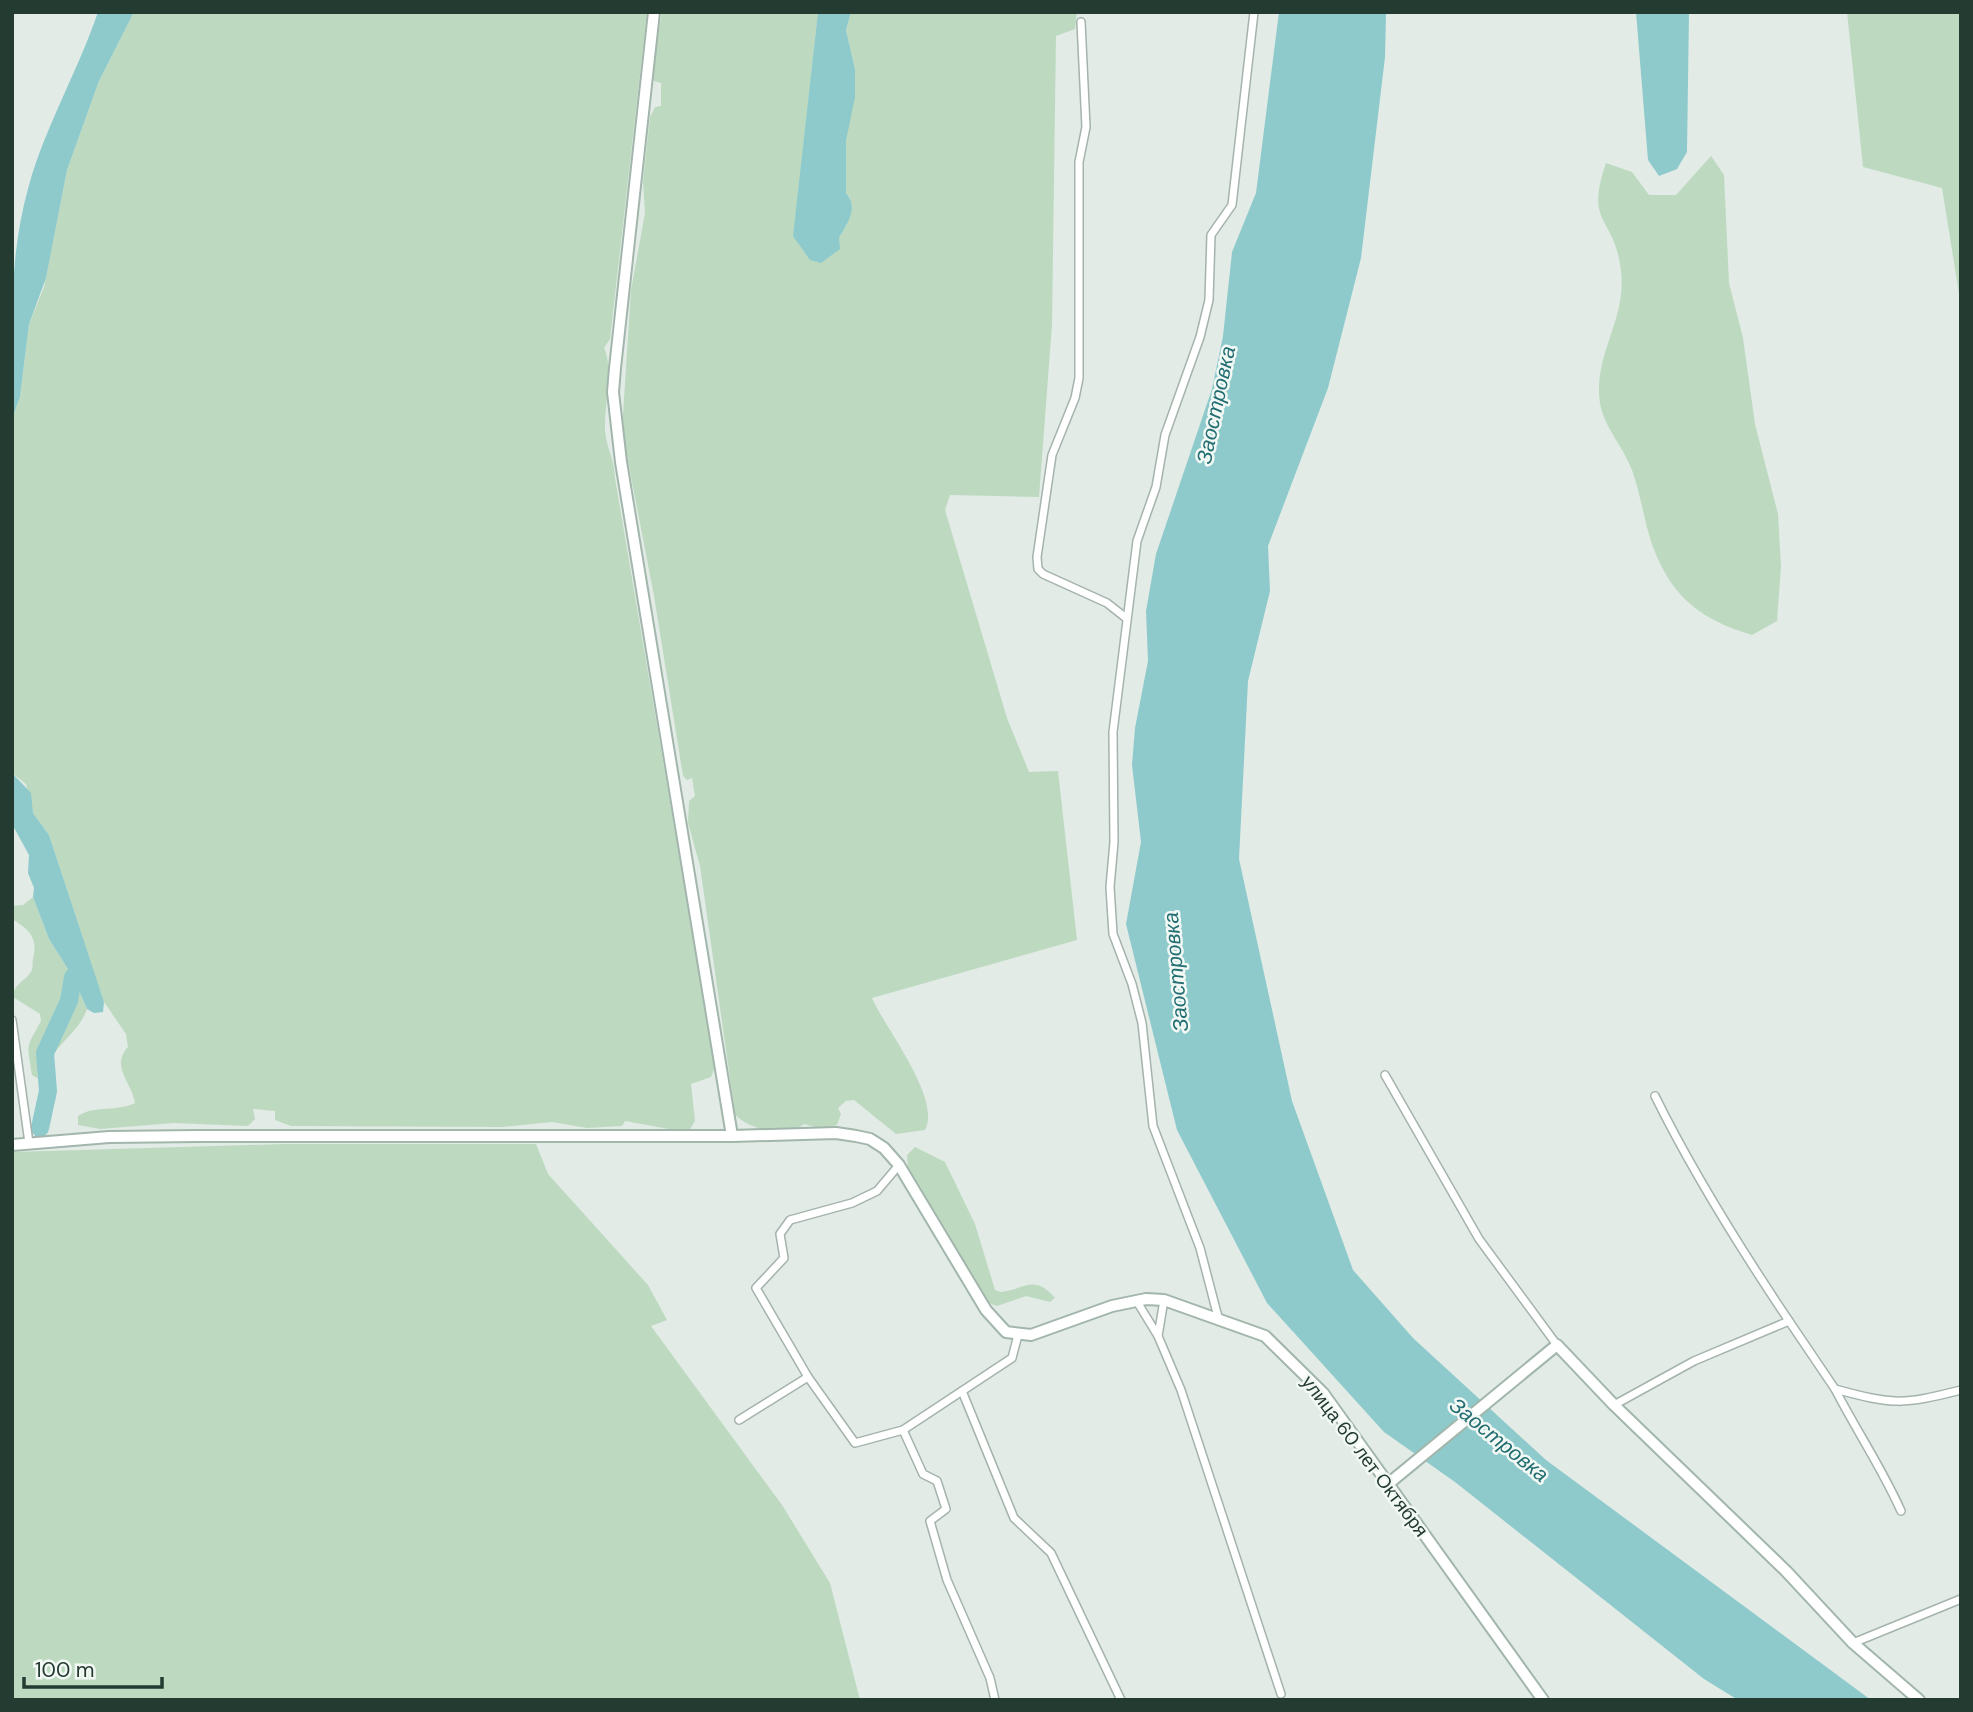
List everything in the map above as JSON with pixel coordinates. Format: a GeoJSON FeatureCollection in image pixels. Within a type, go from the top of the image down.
{"type":"FeatureCollection","features":[{"type":"Feature","properties":{"kind":"street"},"geometry":{"type":"LineString","coordinates":[[654,12],[613,391],[621,462],[732,1136]]}},
{"type":"Feature","properties":{"kind":"street"},"geometry":{"type":"LineString","coordinates":[[1218,1317],[1200,1248],[1153,1126],[1142,1023],[1132,984],[1113,934],[1110,887],[1114,842],[1114,732],[1137,541],[1156,487],[1165,435],[1200,337],[1209,300],[1212,235],[1232,205],[1255,12]]}},
{"type":"Feature","properties":{"kind":"street"},"geometry":{"type":"LineString","coordinates":[[1081,22],[1086,127],[1079,162],[1079,378],[1075,398],[1052,455],[1037,557],[1038,569],[1043,574],[1107,603],[1126,618]]}},
{"type":"Feature","properties":{"kind":"street"},"geometry":{"type":"LineString","coordinates":[[12,1020],[29,1143]]}},
{"type":"Feature","properties":{"kind":"street"},"geometry":{"type":"LineString","coordinates":[[1385,1075],[1479,1239],[1557,1345],[1614,1405],[1786,1571],[1853,1643],[1919,1700]]}},
{"type":"Feature","properties":{"kind":"street"},"geometry":{"type":"LineString","coordinates":[[1656,1096],[1680,1148],[1726,1227],[1835,1389],[1854,1426],[1880,1464],[1901,1511]]}},
{"type":"Feature","properties":{"kind":"street"},"geometry":{"type":"LineString","coordinates":[[12,1145],[197,1136],[732,1136],[836,1133],[870,1139],[900,1164],[986,1310],[1006,1332],[1018,1335],[1012,1357],[962,1391],[903,1430],[855,1443],[808,1377],[756,1288],[784,1258],[780,1234],[790,1220],[852,1202],[877,1191],[900,1164]]}},
{"type":"Feature","properties":{"kind":"street"},"geometry":{"type":"LineString","coordinates":[[1136,1300],[1158,1336],[1181,1390],[1281,1694]]}},
{"type":"Feature","properties":{"kind":"street","name":"улица 60 лет Октября"},"geometry":{"type":"LineString","coordinates":[[1018,1335],[1031,1335],[1136,1300],[1164,1300],[1252,1329],[1274,1343],[1323,1393],[1543,1700]]}},
{"type":"Feature","properties":{"kind":"street"},"geometry":{"type":"LineString","coordinates":[[1158,1336],[1164,1300]]}},
{"type":"Feature","properties":{"kind":"street"},"geometry":{"type":"LineString","coordinates":[[1614,1405],[1694,1361],[1789,1321]]}},
{"type":"Feature","properties":{"kind":"street"},"geometry":{"type":"LineString","coordinates":[[1388,1484],[1557,1345]]}},
{"type":"Feature","properties":{"kind":"street"},"geometry":{"type":"LineString","coordinates":[[739,1420],[808,1377]]}},
{"type":"Feature","properties":{"kind":"street"},"geometry":{"type":"LineString","coordinates":[[1835,1389],[1887,1403],[1911,1403],[1961,1390]]}},
{"type":"Feature","properties":{"kind":"street"},"geometry":{"type":"LineString","coordinates":[[962,1391],[1014,1518],[1051,1553],[1121,1700]]}},
{"type":"Feature","properties":{"kind":"street"},"geometry":{"type":"LineString","coordinates":[[903,1430],[923,1475],[937,1481],[946,1509],[930,1521],[947,1580],[990,1678],[996,1700]]}},
{"type":"Feature","properties":{"kind":"street"},"geometry":{"type":"LineString","coordinates":[[1853,1643],[1961,1599]]}},
{"type":"Feature","properties":{"kind":"green space"},"geometry":{"type":"Polygon","coordinates":[[[134,12],[647,12],[610,339],[604,348],[608,366],[605,430],[614,466],[715,1067],[711,1077],[691,1084],[695,1121],[690,1129],[674,1130],[625,1121],[622,1126],[587,1128],[552,1122],[503,1127],[291,1126],[275,1120],[275,1111],[253,1109],[255,1119],[248,1126],[174,1123],[100,1129],[78,1125],[78,1116],[84,1113],[135,1103],[121,1061],[128,1047],[126,1034],[104,1002],[49,835],[33,813],[26,784],[12,773],[12,419],[20,397],[29,324],[44,287],[67,170],[99,81],[134,12]]]}},
{"type":"Feature","properties":{"kind":"green space"},"geometry":{"type":"Polygon","coordinates":[[[662,12],[818,12],[794,236],[839,238],[847,224],[850,198],[846,193],[846,141],[855,69],[846,30],[851,12],[1077,12],[1075,29],[1056,36],[1052,325],[1039,497],[950,495],[945,510],[1007,718],[1029,772],[1058,771],[1077,940],[872,998],[919,1083],[926,1101],[928,1117],[925,1130],[896,1134],[854,1100],[846,1101],[838,1108],[841,1114],[837,1125],[823,1129],[804,1124],[788,1131],[768,1130],[749,1124],[735,1114],[700,866],[688,823],[689,801],[695,796],[692,778],[687,780],[683,776],[654,596],[622,430],[631,290],[645,213],[643,181],[650,117],[655,107],[661,106],[661,83],[654,81],[651,75],[662,12]]]}},
{"type":"Feature","properties":{"kind":"green space"},"geometry":{"type":"Polygon","coordinates":[[[1847,12],[1961,12],[1961,306],[1942,188],[1863,167],[1847,12]]]}},
{"type":"Feature","properties":{"kind":"green space"},"geometry":{"type":"Polygon","coordinates":[[[1711,156],[1724,175],[1729,283],[1743,338],[1755,424],[1778,514],[1781,567],[1777,621],[1752,635],[1704,614],[1679,593],[1669,580],[1653,547],[1632,470],[1606,422],[1600,401],[1601,372],[1618,313],[1622,281],[1616,248],[1599,209],[1600,183],[1606,163],[1632,172],[1649,195],[1676,195],[1711,156]]]}},
{"type":"Feature","properties":{"kind":"green space"},"geometry":{"type":"Polygon","coordinates":[[[33,897],[49,939],[73,977],[87,1009],[72,1034],[57,1049],[43,1073],[37,1078],[32,1075],[29,1047],[41,1021],[40,1014],[13,997],[18,985],[32,970],[34,945],[28,931],[12,919],[12,906],[23,905],[33,897]]]}},
{"type":"Feature","properties":{"kind":"green space"},"geometry":{"type":"Polygon","coordinates":[[[284,1144],[536,1144],[548,1174],[648,1285],[667,1320],[651,1326],[782,1505],[830,1583],[860,1700],[12,1700],[12,1152],[284,1144]]]}},
{"type":"Feature","properties":{"kind":"green space"},"geometry":{"type":"Polygon","coordinates":[[[915,1147],[945,1162],[975,1224],[995,1290],[1001,1292],[1035,1285],[1055,1298],[1050,1302],[1026,1296],[997,1306],[986,1302],[908,1168],[907,1155],[915,1147]]]}},
{"type":"Feature","properties":{"kind":"water"},"geometry":{"type":"Polygon","coordinates":[[[98,12],[134,12],[99,81],[67,170],[46,278],[29,324],[20,397],[12,419],[12,301],[22,214],[44,141],[98,12]]]}},
{"type":"Feature","properties":{"kind":"water"},"geometry":{"type":"Polygon","coordinates":[[[818,12],[851,12],[846,30],[855,69],[855,97],[846,141],[846,193],[852,210],[839,238],[840,249],[821,263],[810,260],[793,236],[818,12]]]}},
{"type":"Feature","properties":{"kind":"water","name":"Заостровка"},"geometry":{"type":"Polygon","coordinates":[[[1279,12],[1386,12],[1385,57],[1361,258],[1328,388],[1268,546],[1270,591],[1248,681],[1239,859],[1292,1101],[1353,1270],[1413,1338],[1546,1460],[1871,1700],[1738,1700],[1704,1679],[1455,1482],[1384,1432],[1267,1303],[1177,1130],[1126,924],[1141,842],[1132,765],[1135,728],[1148,661],[1146,611],[1156,554],[1212,389],[1223,336],[1232,252],[1256,193],[1279,12]]]}},
{"type":"Feature","properties":{"kind":"water"},"geometry":{"type":"Polygon","coordinates":[[[1636,12],[1689,12],[1687,152],[1677,169],[1659,176],[1648,160],[1636,12]]]}},
{"type":"Feature","properties":{"kind":"water"},"geometry":{"type":"Polygon","coordinates":[[[12,773],[31,793],[33,813],[49,835],[104,1002],[103,1012],[94,1013],[87,1009],[73,977],[49,939],[33,897],[34,888],[28,873],[29,855],[12,824],[12,773]]]}},
{"type":"Feature","properties":{"kind":"waterway"},"geometry":{"type":"LineString","coordinates":[[40,1128],[48,1091],[45,1053],[69,1001],[73,977]]}}]}
